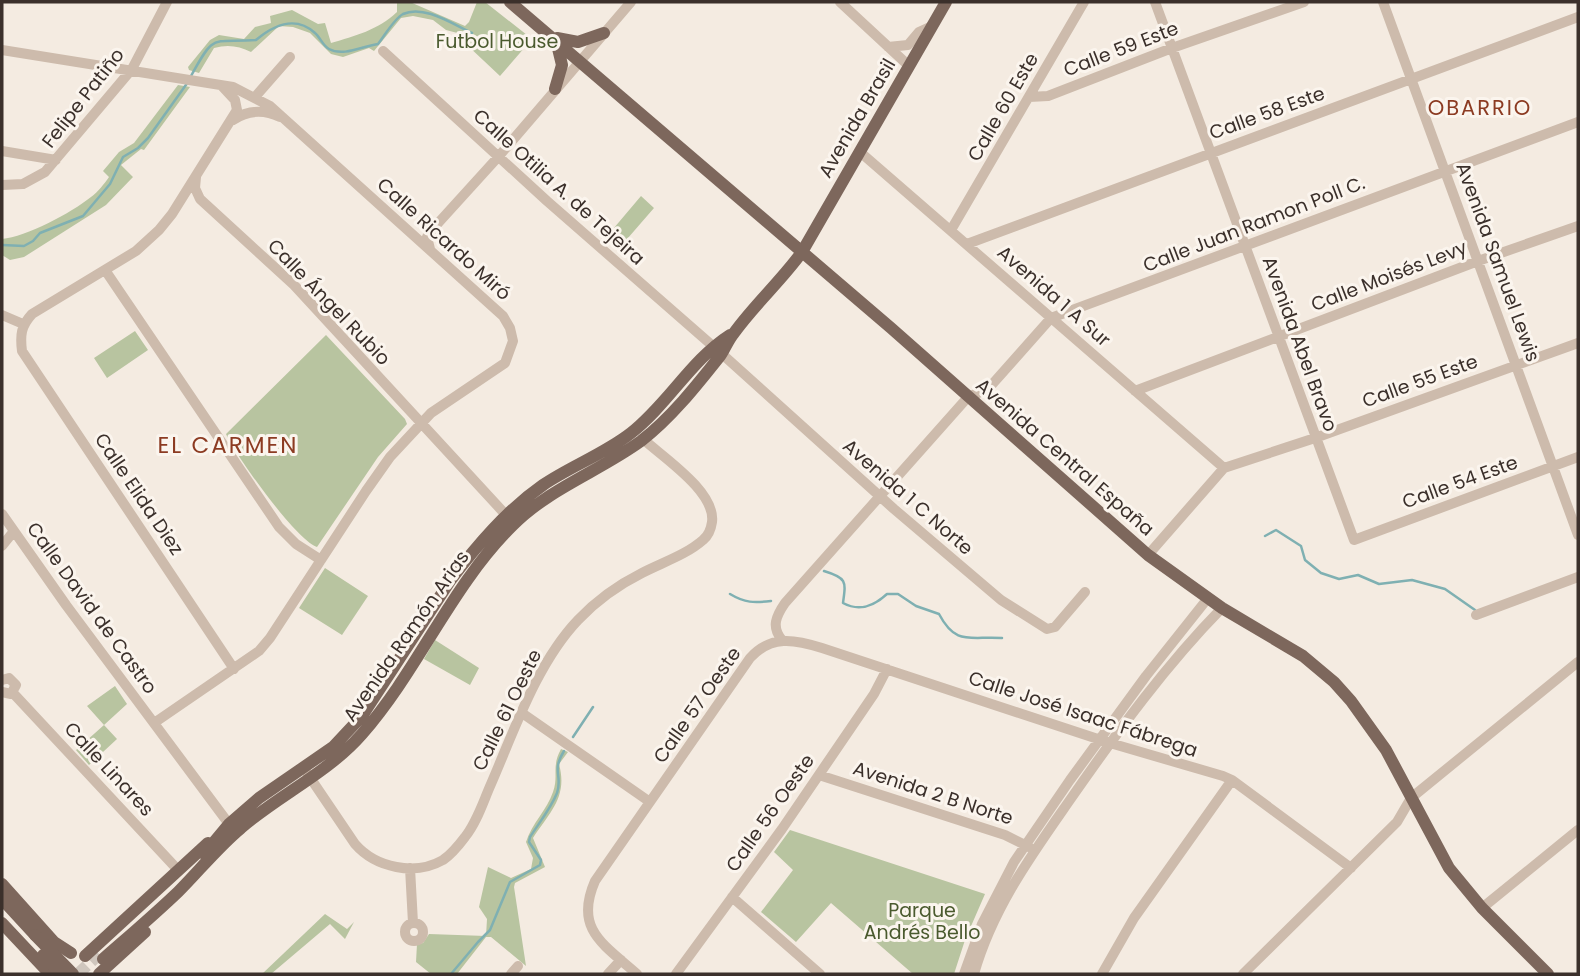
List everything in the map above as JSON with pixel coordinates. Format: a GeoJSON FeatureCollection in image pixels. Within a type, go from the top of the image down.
{"type":"FeatureCollection","features":[{"type":"Feature","properties":{"kind":"main road","name":"Avenida Central España"},"geometry":{"type":"LineString","coordinates":[[510,2],[1149,555],[1222,608],[1303,656],[1334,682],[1386,750],[1449,868],[1482,908],[1548,974]]}},
{"type":"Feature","properties":{"kind":"main road","name":"Avenida Brasil"},"geometry":{"type":"LineString","coordinates":[[802,253],[946,2]]}},
{"type":"Feature","properties":{"kind":"main road"},"geometry":{"type":"LineString","coordinates":[[555,89],[562,65],[554,38],[578,43],[604,33]]}},
{"type":"Feature","properties":{"kind":"main road","name":"Avenida Ramón Arias"},"geometry":{"type":"LineString","coordinates":[[223,834],[263,810],[333,747],[362,716],[469,575],[520,519],[557,491],[619,456],[662,422],[718,350],[802,253]]}},
{"type":"Feature","properties":{"kind":"main road","name":"Avenida Ramón Arias"},"geometry":{"type":"LineString","coordinates":[[411,654],[466,560],[506,515],[545,484],[610,448],[632,432],[718,350]]}},
{"type":"Feature","properties":{"kind":"main road"},"geometry":{"type":"LineString","coordinates":[[505,534],[509,522],[506,515]]}},
{"type":"Feature","properties":{"kind":"main road","name":"Avenida Ramón Arias"},"geometry":{"type":"LineString","coordinates":[[96,956],[171,888],[259,798],[307,773]]}},
{"type":"Feature","properties":{"kind":"main road"},"geometry":{"type":"LineString","coordinates":[[223,834],[196,882],[99,974],[96,956],[178,870],[223,834]]}},
{"type":"Feature","properties":{"kind":"main road"},"geometry":{"type":"LineString","coordinates":[[2,884],[52,973]]}},
{"type":"Feature","properties":{"kind":"main road"},"geometry":{"type":"LineString","coordinates":[[2,899],[32,937]]}},
{"type":"Feature","properties":{"kind":"main road"},"geometry":{"type":"LineString","coordinates":[[2,912],[73,974]]}},
{"type":"Feature","properties":{"kind":"main road"},"geometry":{"type":"LineString","coordinates":[[2,923],[32,937],[54,942],[71,953],[96,956]]}},
{"type":"Feature","properties":{"kind":"main road"},"geometry":{"type":"LineString","coordinates":[[52,973],[57,959],[71,953]]}},
{"type":"Feature","properties":{"kind":"street","name":"Felipe Patiño"},"geometry":{"type":"LineString","coordinates":[[2,185],[33,180],[56,160],[132,69],[167,2]]}},
{"type":"Feature","properties":{"kind":"street"},"geometry":{"type":"LineString","coordinates":[[430,249],[430,232],[631,2]]}},
{"type":"Feature","properties":{"kind":"street"},"geometry":{"type":"LineString","coordinates":[[841,2],[909,66]]}},
{"type":"Feature","properties":{"kind":"street","name":"Calle 60 Este"},"geometry":{"type":"LineString","coordinates":[[951,230],[1084,2]]}},
{"type":"Feature","properties":{"kind":"street","name":"Avenida Abel Bravo"},"geometry":{"type":"LineString","coordinates":[[1155,2],[1354,540]]}},
{"type":"Feature","properties":{"kind":"street","name":"Calle 59 Este"},"geometry":{"type":"LineString","coordinates":[[1029,97],[1048,96],[1172,48],[1304,2]]}},
{"type":"Feature","properties":{"kind":"street","name":"Avenida Samuel Lewis"},"geometry":{"type":"LineString","coordinates":[[1383,2],[1578,535]]}},
{"type":"Feature","properties":{"kind":"street","name":"Calle 58 Este"},"geometry":{"type":"LineString","coordinates":[[967,244],[1578,17]]}},
{"type":"Feature","properties":{"kind":"street"},"geometry":{"type":"LineString","coordinates":[[888,47],[908,45],[919,32],[932,26]]}},
{"type":"Feature","properties":{"kind":"street","name":"Calle Ricardo Miró"},"geometry":{"type":"LineString","coordinates":[[2,50],[197,80],[233,87],[255,97],[270,106],[503,316],[513,341],[505,363],[431,413],[390,457],[270,638],[258,651],[154,723]]}},
{"type":"Feature","properties":{"kind":"street","name":"Calle Otilia A. de Tejeira"},"geometry":{"type":"LineString","coordinates":[[383,51],[547,201],[718,350]]}},
{"type":"Feature","properties":{"kind":"street"},"geometry":{"type":"LineString","coordinates":[[255,97],[290,57]]}},
{"type":"Feature","properties":{"kind":"street"},"geometry":{"type":"LineString","coordinates":[[2,315],[23,324],[41,308],[136,251],[159,230],[233,120],[237,105],[232,94],[221,85]]}},
{"type":"Feature","properties":{"kind":"street"},"geometry":{"type":"LineString","coordinates":[[233,120],[249,112],[258,111],[282,118]]}},
{"type":"Feature","properties":{"kind":"street","name":"Calle Juan Ramon Poll C."},"geometry":{"type":"LineString","coordinates":[[782,640],[776,633],[775,624],[779,612],[879,495],[968,397],[988,389],[1051,318],[1578,122]]}},
{"type":"Feature","properties":{"kind":"street"},"geometry":{"type":"LineString","coordinates":[[2,151],[56,160]]}},
{"type":"Feature","properties":{"kind":"street","name":"Avenida 1 A Sur"},"geometry":{"type":"LineString","coordinates":[[860,152],[1224,468]]}},
{"type":"Feature","properties":{"kind":"street"},"geometry":{"type":"LineString","coordinates":[[177,205],[200,198],[195,188],[196,176]]}},
{"type":"Feature","properties":{"kind":"street","name":"Calle Ángel Rubio"},"geometry":{"type":"LineString","coordinates":[[200,198],[294,285],[506,515]]}},
{"type":"Feature","properties":{"kind":"street","name":"Calle Moisés Levy"},"geometry":{"type":"LineString","coordinates":[[1135,391],[1478,261],[1578,226]]}},
{"type":"Feature","properties":{"kind":"street"},"geometry":{"type":"LineString","coordinates":[[411,232],[430,232]]}},
{"type":"Feature","properties":{"kind":"street"},"geometry":{"type":"LineString","coordinates":[[105,270],[279,527],[296,544],[321,560]]}},
{"type":"Feature","properties":{"kind":"street","name":"Calle Elida Diez"},"geometry":{"type":"LineString","coordinates":[[23,324],[20,337],[22,351],[234,669]]}},
{"type":"Feature","properties":{"kind":"street","name":"Calle 55 Este"},"geometry":{"type":"LineString","coordinates":[[1224,468],[1578,343]]}},
{"type":"Feature","properties":{"kind":"street","name":"Avenida 1 C Norte"},"geometry":{"type":"LineString","coordinates":[[718,350],[1001,600],[1042,628],[1055,627],[1085,592]]}},
{"type":"Feature","properties":{"kind":"street"},"geometry":{"type":"LineString","coordinates":[[430,434],[431,413]]}},
{"type":"Feature","properties":{"kind":"street","name":"Calle 61 Oeste"},"geometry":{"type":"LineString","coordinates":[[410,868],[440,861],[450,855],[466,836],[543,670],[577,621],[621,585],[692,548],[704,539],[710,530],[713,519],[707,498],[643,439]]}},
{"type":"Feature","properties":{"kind":"street","name":"Calle 54 Este"},"geometry":{"type":"LineString","coordinates":[[1354,540],[1578,457]]}},
{"type":"Feature","properties":{"kind":"street"},"geometry":{"type":"LineString","coordinates":[[1149,555],[1224,468]]}},
{"type":"Feature","properties":{"kind":"street","name":"Calle David de Castro"},"geometry":{"type":"LineString","coordinates":[[2,514],[154,723],[223,834]]}},
{"type":"Feature","properties":{"kind":"street"},"geometry":{"type":"LineString","coordinates":[[2,545],[14,531]]}},
{"type":"Feature","properties":{"kind":"street"},"geometry":{"type":"LineString","coordinates":[[1476,615],[1578,576]]}},
{"type":"Feature","properties":{"kind":"street"},"geometry":{"type":"LineString","coordinates":[[964,974],[993,898],[1115,727],[1146,676],[1208,598]]}},
{"type":"Feature","properties":{"kind":"street"},"geometry":{"type":"LineString","coordinates":[[1115,727],[1222,608]]}},
{"type":"Feature","properties":{"kind":"street"},"geometry":{"type":"LineString","coordinates":[[1194,618],[1201,621],[1202,628]]}},
{"type":"Feature","properties":{"kind":"street","name":"Calle José Isaac Fábrega"},"geometry":{"type":"LineString","coordinates":[[782,640],[816,646],[1232,780],[1351,868]]}},
{"type":"Feature","properties":{"kind":"street","name":"Calle 57 Oeste"},"geometry":{"type":"LineString","coordinates":[[637,974],[595,936],[589,924],[588,902],[596,881],[750,658],[770,642],[782,640]]}},
{"type":"Feature","properties":{"kind":"street"},"geometry":{"type":"LineString","coordinates":[[1247,973],[1398,821],[1411,798],[1578,662]]}},
{"type":"Feature","properties":{"kind":"street","name":"Calle 56 Oeste"},"geometry":{"type":"LineString","coordinates":[[676,974],[819,775],[874,694],[887,669]]}},
{"type":"Feature","properties":{"kind":"street","name":"Calle Linares"},"geometry":{"type":"LineString","coordinates":[[2,680],[7,678],[14,681],[16,688],[8,692],[178,870]]}},
{"type":"Feature","properties":{"kind":"street"},"geometry":{"type":"LineString","coordinates":[[522,713],[650,802]]}},
{"type":"Feature","properties":{"kind":"street"},"geometry":{"type":"LineString","coordinates":[[307,773],[362,852],[393,867],[410,868],[413,923]]}},
{"type":"Feature","properties":{"kind":"street","name":"Avenida 2 B Norte"},"geometry":{"type":"LineString","coordinates":[[819,775],[1005,835],[1030,847]]}},
{"type":"Feature","properties":{"kind":"street"},"geometry":{"type":"LineString","coordinates":[[1102,974],[1134,918],[1232,780]]}},
{"type":"Feature","properties":{"kind":"street"},"geometry":{"type":"LineString","coordinates":[[1482,908],[1578,830]]}},
{"type":"Feature","properties":{"kind":"street"},"geometry":{"type":"LineString","coordinates":[[974,974],[979,955],[1030,847]]}},
{"type":"Feature","properties":{"kind":"street"},"geometry":{"type":"LineString","coordinates":[[733,897],[820,974]]}},
{"type":"Feature","properties":{"kind":"street"},"geometry":{"type":"LineString","coordinates":[[608,974],[621,960]]}},
{"type":"Feature","properties":{"kind":"green space","name":"Futbol House"},"geometry":{"type":"Polygon","coordinates":[[[397,2],[410,2],[465,26],[477,2],[485,2],[532,39],[500,76],[467,45],[471,40],[465,35],[446,30],[433,20],[413,16],[401,18],[374,51],[369,48],[343,57],[331,54],[310,33],[293,27],[279,26],[251,52],[233,46],[214,48],[199,73],[189,70],[188,67],[210,40],[219,35],[244,39],[255,27],[271,23],[270,16],[292,10],[318,24],[325,23],[331,43],[366,32],[382,23],[397,12],[397,2]]]}},
{"type":"Feature","properties":{"kind":"green space"},"geometry":{"type":"Polygon","coordinates":[[[178,85],[190,87],[144,150],[141,149],[121,165],[133,177],[106,205],[24,257],[10,260],[2,255],[2,239],[23,234],[48,223],[96,193],[109,177],[103,171],[119,152],[134,143],[178,85]]]}},
{"type":"Feature","properties":{"kind":"green space"},"geometry":{"type":"Polygon","coordinates":[[[641,196],[654,208],[621,246],[608,235],[641,196]]]}},
{"type":"Feature","properties":{"kind":"green space"},"geometry":{"type":"Polygon","coordinates":[[[135,331],[148,350],[107,378],[94,358],[135,331]]]}},
{"type":"Feature","properties":{"kind":"green space"},"geometry":{"type":"Polygon","coordinates":[[[326,335],[407,424],[378,457],[317,547],[307,541],[282,514],[254,478],[226,434],[326,335]]]}},
{"type":"Feature","properties":{"kind":"green space"},"geometry":{"type":"Polygon","coordinates":[[[325,568],[368,596],[342,635],[299,608],[325,568]]]}},
{"type":"Feature","properties":{"kind":"green space"},"geometry":{"type":"Polygon","coordinates":[[[435,640],[479,668],[470,685],[424,659],[435,640]]]}},
{"type":"Feature","properties":{"kind":"green space"},"geometry":{"type":"Polygon","coordinates":[[[115,686],[127,704],[104,725],[87,706],[115,686]]]}},
{"type":"Feature","properties":{"kind":"green space"},"geometry":{"type":"Polygon","coordinates":[[[104,725],[117,739],[89,765],[76,750],[104,725]]]}},
{"type":"Feature","properties":{"kind":"green space"},"geometry":{"type":"Polygon","coordinates":[[[561,749],[568,752],[559,764],[559,795],[533,838],[545,867],[515,883],[514,887],[526,966],[491,937],[486,937],[457,974],[431,974],[416,962],[417,944],[423,943],[429,934],[486,936],[487,919],[479,907],[488,867],[511,878],[531,869],[533,858],[526,842],[553,792],[556,761],[561,749]]]}},
{"type":"Feature","properties":{"kind":"green space","name":"Parque Andrés Bello"},"geometry":{"type":"Polygon","coordinates":[[[790,830],[985,894],[954,974],[913,974],[831,903],[796,942],[761,912],[793,870],[774,852],[790,830]]]}},
{"type":"Feature","properties":{"kind":"green space"},"geometry":{"type":"Polygon","coordinates":[[[325,914],[347,929],[354,922],[345,939],[330,924],[271,974],[262,974],[325,914]]]}},
{"type":"Feature","properties":{"kind":"waterway"},"geometry":{"type":"LineString","coordinates":[[191,76],[210,46],[222,41],[256,40],[277,26],[285,24],[300,24],[317,35],[327,48],[340,52],[378,44],[396,20],[411,12],[439,17],[472,33]]}},
{"type":"Feature","properties":{"kind":"waterway"},"geometry":{"type":"LineString","coordinates":[[2,245],[24,246],[40,233],[83,216],[110,184],[123,157],[148,138],[188,82]]}},
{"type":"Feature","properties":{"kind":"waterway"},"geometry":{"type":"LineString","coordinates":[[1265,536],[1276,530],[1301,546],[1305,560],[1321,573],[1339,579],[1358,575],[1379,584],[1412,580],[1445,589],[1475,610]]}},
{"type":"Feature","properties":{"kind":"waterway"},"geometry":{"type":"LineString","coordinates":[[824,571],[841,578],[845,590],[843,603],[849,606],[866,606],[887,594],[898,594],[916,606],[939,614],[951,631],[958,635],[1002,638]]}},
{"type":"Feature","properties":{"kind":"waterway"},"geometry":{"type":"LineString","coordinates":[[730,594],[750,602],[771,601]]}},
{"type":"Feature","properties":{"kind":"waterway"},"geometry":{"type":"LineString","coordinates":[[573,737],[593,707]]}},
{"type":"Feature","properties":{"kind":"waterway"},"geometry":{"type":"LineString","coordinates":[[451,974],[490,930],[510,882],[540,865],[541,860],[529,842],[530,837],[557,793],[558,764],[564,751]]}},
{"type":"Feature","properties":{"kind":"tunnel"},"geometry":{"type":"LineString","coordinates":[[78,974],[99,954]]}},
{"type":"Feature","properties":{"kind":"district","name":"OBARRIO"},"geometry":{"type":"Point","coordinates":[1480,107]}},
{"type":"Feature","properties":{"kind":"district","name":"EL CARMEN"},"geometry":{"type":"Point","coordinates":[228,445]}}]}
